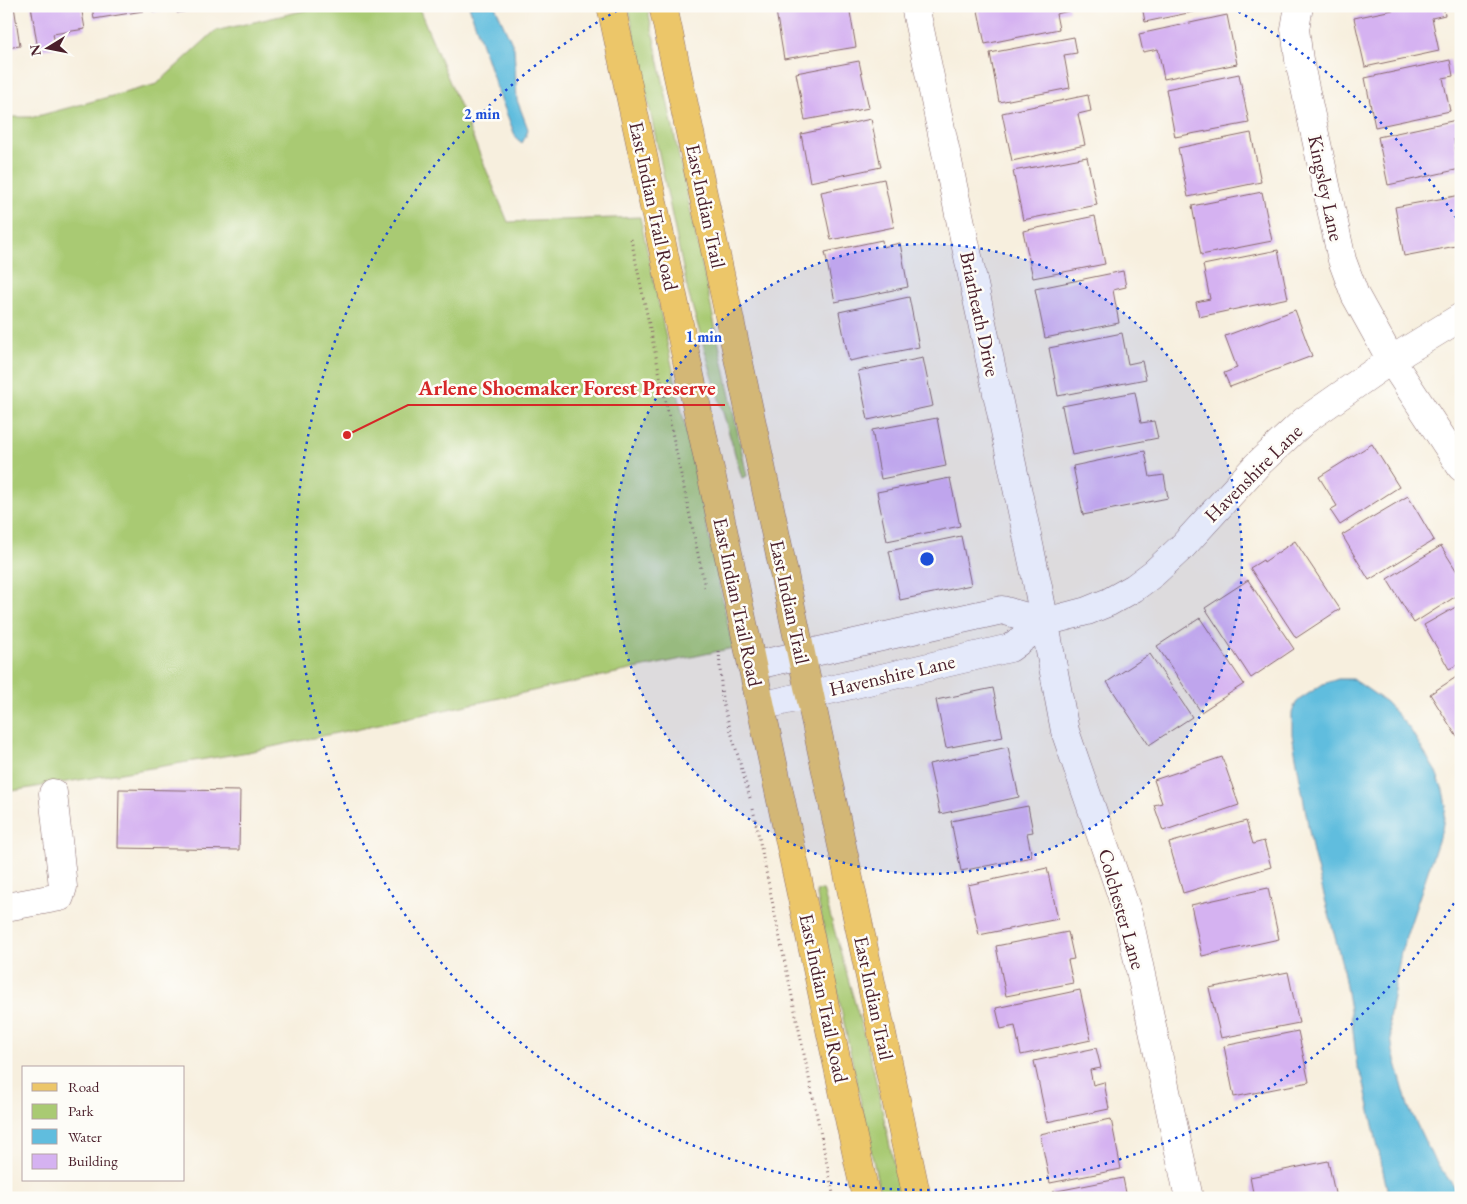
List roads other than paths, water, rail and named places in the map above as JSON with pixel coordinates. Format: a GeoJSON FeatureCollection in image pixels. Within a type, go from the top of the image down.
{"type":"FeatureCollection","features":[{"type":"Feature","properties":{"kind":"main road","name":"East Indian Trail Road"},"geometry":{"type":"LineString","coordinates":[[611,6],[866,1198]]}},
{"type":"Feature","properties":{"kind":"main road","name":"East Indian Trail"},"geometry":{"type":"LineString","coordinates":[[663,6],[917,1198]]}},
{"type":"Feature","properties":{"kind":"street","name":"Briarheath Drive"},"geometry":{"type":"LineString","coordinates":[[916,6],[1045,622]]}},
{"type":"Feature","properties":{"kind":"street","name":"Kingsley Lane"},"geometry":{"type":"LineString","coordinates":[[1299,6],[1295,29],[1299,60],[1342,260],[1354,295],[1390,360]]}},
{"type":"Feature","properties":{"kind":"street","name":"Havenshire Lane"},"geometry":{"type":"LineString","coordinates":[[761,706],[1010,648],[1045,622],[1087,611],[1109,602],[1154,574],[1278,444],[1304,421],[1390,360],[1461,317]]}},
{"type":"Feature","properties":{"kind":"street"},"geometry":{"type":"LineString","coordinates":[[1390,360],[1461,467]]}},
{"type":"Feature","properties":{"kind":"street","name":"Havenshire Lane"},"geometry":{"type":"LineString","coordinates":[[752,666],[1002,610],[1045,622]]}},
{"type":"Feature","properties":{"kind":"street","name":"Colchester Lane"},"geometry":{"type":"LineString","coordinates":[[1045,622],[1066,731],[1128,914],[1189,1198]]}},
{"type":"Feature","properties":{"kind":"street"},"geometry":{"type":"LineString","coordinates":[[6,907],[60,897],[63,887],[53,793]]}},
{"type":"Feature","properties":{"kind":"water"},"geometry":{"type":"Polygon","coordinates":[[[469,6],[495,6],[514,48],[517,100],[528,129],[522,143],[516,138],[469,6]]]}},
{"type":"Feature","properties":{"kind":"water"},"geometry":{"type":"Polygon","coordinates":[[[1338,679],[1353,679],[1386,702],[1410,729],[1436,772],[1443,790],[1446,806],[1442,829],[1401,952],[1389,1019],[1393,1052],[1408,1106],[1433,1158],[1461,1193],[1461,1198],[1389,1198],[1363,1079],[1357,1067],[1352,1021],[1342,964],[1313,853],[1292,734],[1292,713],[1296,702],[1323,684],[1338,679]]]}},
{"type":"Feature","properties":{"kind":"place","name":"Arlene Shoemaker Forest Preserve"},"geometry":{"type":"Point","coordinates":[347,435]}}]}
